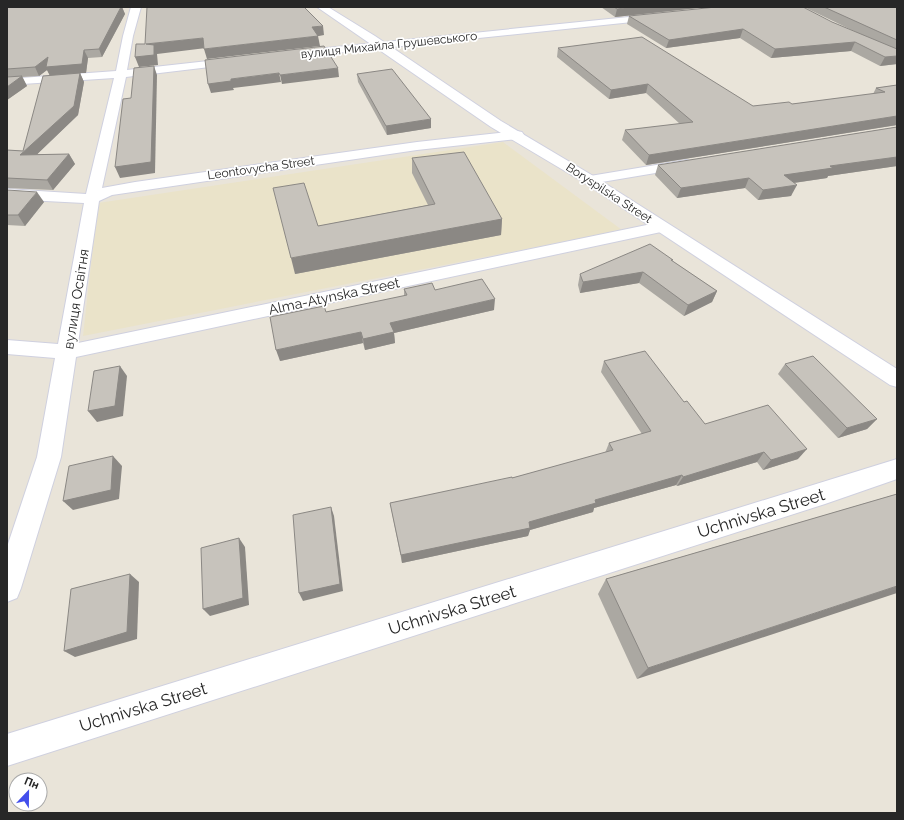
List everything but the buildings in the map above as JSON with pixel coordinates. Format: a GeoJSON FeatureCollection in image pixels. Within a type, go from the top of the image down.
{"type":"FeatureCollection","features":[{"type":"Feature","properties":{"kind":"street","name":"Boryspilska Street"},"geometry":{"type":"LineString","coordinates":[[322,7],[496,124],[517,135],[590,180],[897,379]]}},
{"type":"Feature","properties":{"kind":"street","name":"вулиця Освітня"},"geometry":{"type":"LineString","coordinates":[[7,588],[49,457],[92,199],[121,74],[128,36],[136,8]]}},
{"type":"Feature","properties":{"kind":"street","name":"вулиця Михайла Грушевського"},"geometry":{"type":"LineString","coordinates":[[283,55],[669,15]]}},
{"type":"Feature","properties":{"kind":"street"},"geometry":{"type":"LineString","coordinates":[[7,82],[56,80],[121,74],[245,60]]}},
{"type":"Feature","properties":{"kind":"street","name":"Leontovycha Street"},"geometry":{"type":"LineString","coordinates":[[7,194],[92,199],[108,191],[135,186],[417,146],[517,135]]}},
{"type":"Feature","properties":{"kind":"street"},"geometry":{"type":"LineString","coordinates":[[590,180],[700,162]]}},
{"type":"Feature","properties":{"kind":"street","name":"Alma-Atynska Street"},"geometry":{"type":"LineString","coordinates":[[7,348],[67,352],[661,227]]}},
{"type":"Feature","properties":{"kind":"street","name":"Uchnivska Street"},"geometry":{"type":"LineString","coordinates":[[7,750],[825,493],[897,469]]}},
{"type":"Feature","properties":{"kind":"shaded area"},"geometry":{"type":"Polygon","coordinates":[[[503,142],[622,230],[83,336],[98,203],[503,142]]]}}]}
